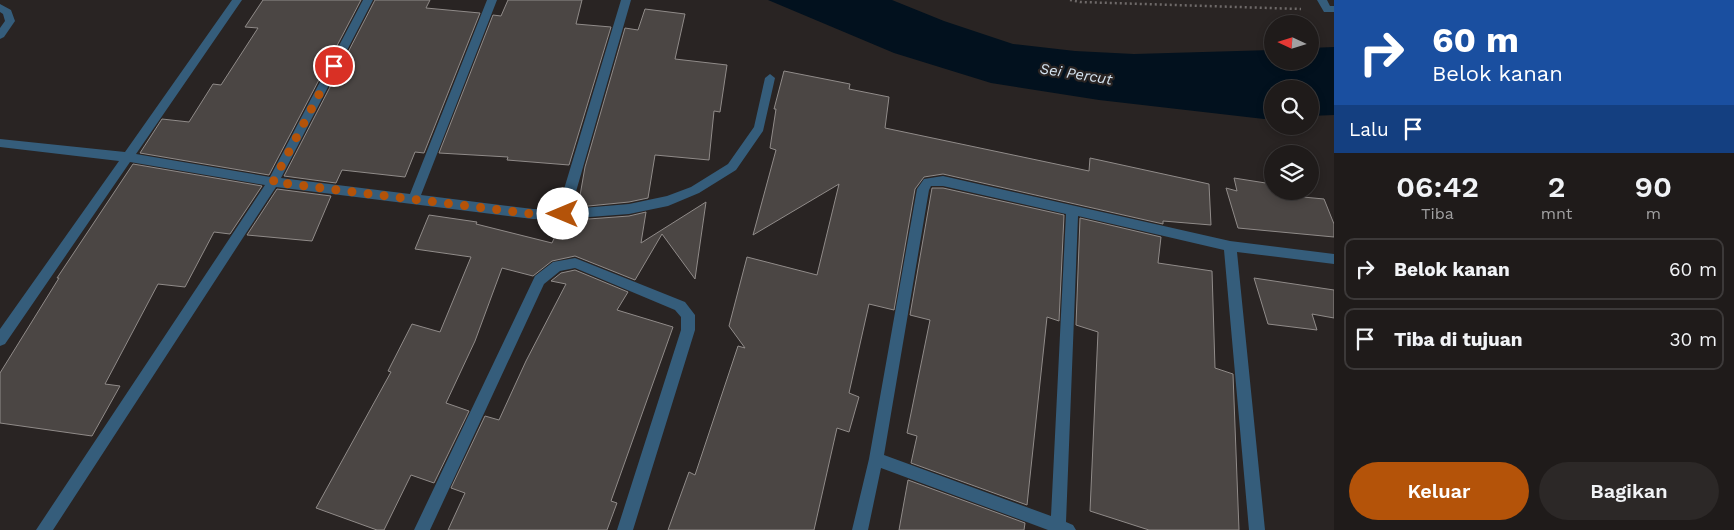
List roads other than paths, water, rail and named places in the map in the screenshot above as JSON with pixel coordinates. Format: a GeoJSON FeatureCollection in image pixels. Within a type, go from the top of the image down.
{"type":"FeatureCollection","features":[{"type":"Feature","properties":{"kind":"street"},"geometry":{"type":"LineString","coordinates":[[0,340],[237,0]]}},
{"type":"Feature","properties":{"kind":"street"},"geometry":{"type":"LineString","coordinates":[[44,530],[273,182],[368,0]]}},
{"type":"Feature","properties":{"kind":"street"},"geometry":{"type":"LineString","coordinates":[[414,198],[492,0]]}},
{"type":"Feature","properties":{"kind":"street"},"geometry":{"type":"LineString","coordinates":[[563,214],[626,0]]}},
{"type":"Feature","properties":{"kind":"street"},"geometry":{"type":"LineString","coordinates":[[1322,0],[1330,10]]}},
{"type":"Feature","properties":{"kind":"street"},"geometry":{"type":"LineString","coordinates":[[0,7],[8,12],[10,21],[0,36]]}},
{"type":"Feature","properties":{"kind":"street"},"geometry":{"type":"LineString","coordinates":[[0,143],[126,157],[273,182],[533,214],[563,214],[629,209],[668,202],[695,190],[732,167],[758,128],[770,78]]}},
{"type":"Feature","properties":{"kind":"street"},"geometry":{"type":"LineString","coordinates":[[860,530],[876,460],[923,189],[928,182],[943,181],[1230,246],[1334,259]]}},
{"type":"Feature","properties":{"kind":"street"},"geometry":{"type":"LineString","coordinates":[[876,460],[1061,529],[1072,210]]}},
{"type":"Feature","properties":{"kind":"street"},"geometry":{"type":"LineString","coordinates":[[1230,246],[1257,530]]}},
{"type":"Feature","properties":{"kind":"street"},"geometry":{"type":"LineString","coordinates":[[422,530],[539,280],[557,266],[575,263],[680,306],[688,315],[688,330],[624,530]]}},
{"type":"Feature","properties":{"kind":"water","name":"Sei Percut"},"geometry":{"type":"Polygon","coordinates":[[[768,0],[892,0],[944,21],[1013,44],[1075,51],[1134,54],[1264,50],[1264,70],[1319,70],[1319,48],[1334,47],[1334,115],[1319,116],[1319,80],[1264,80],[1264,119],[1099,100],[991,83],[894,53],[768,0]]]}}]}
